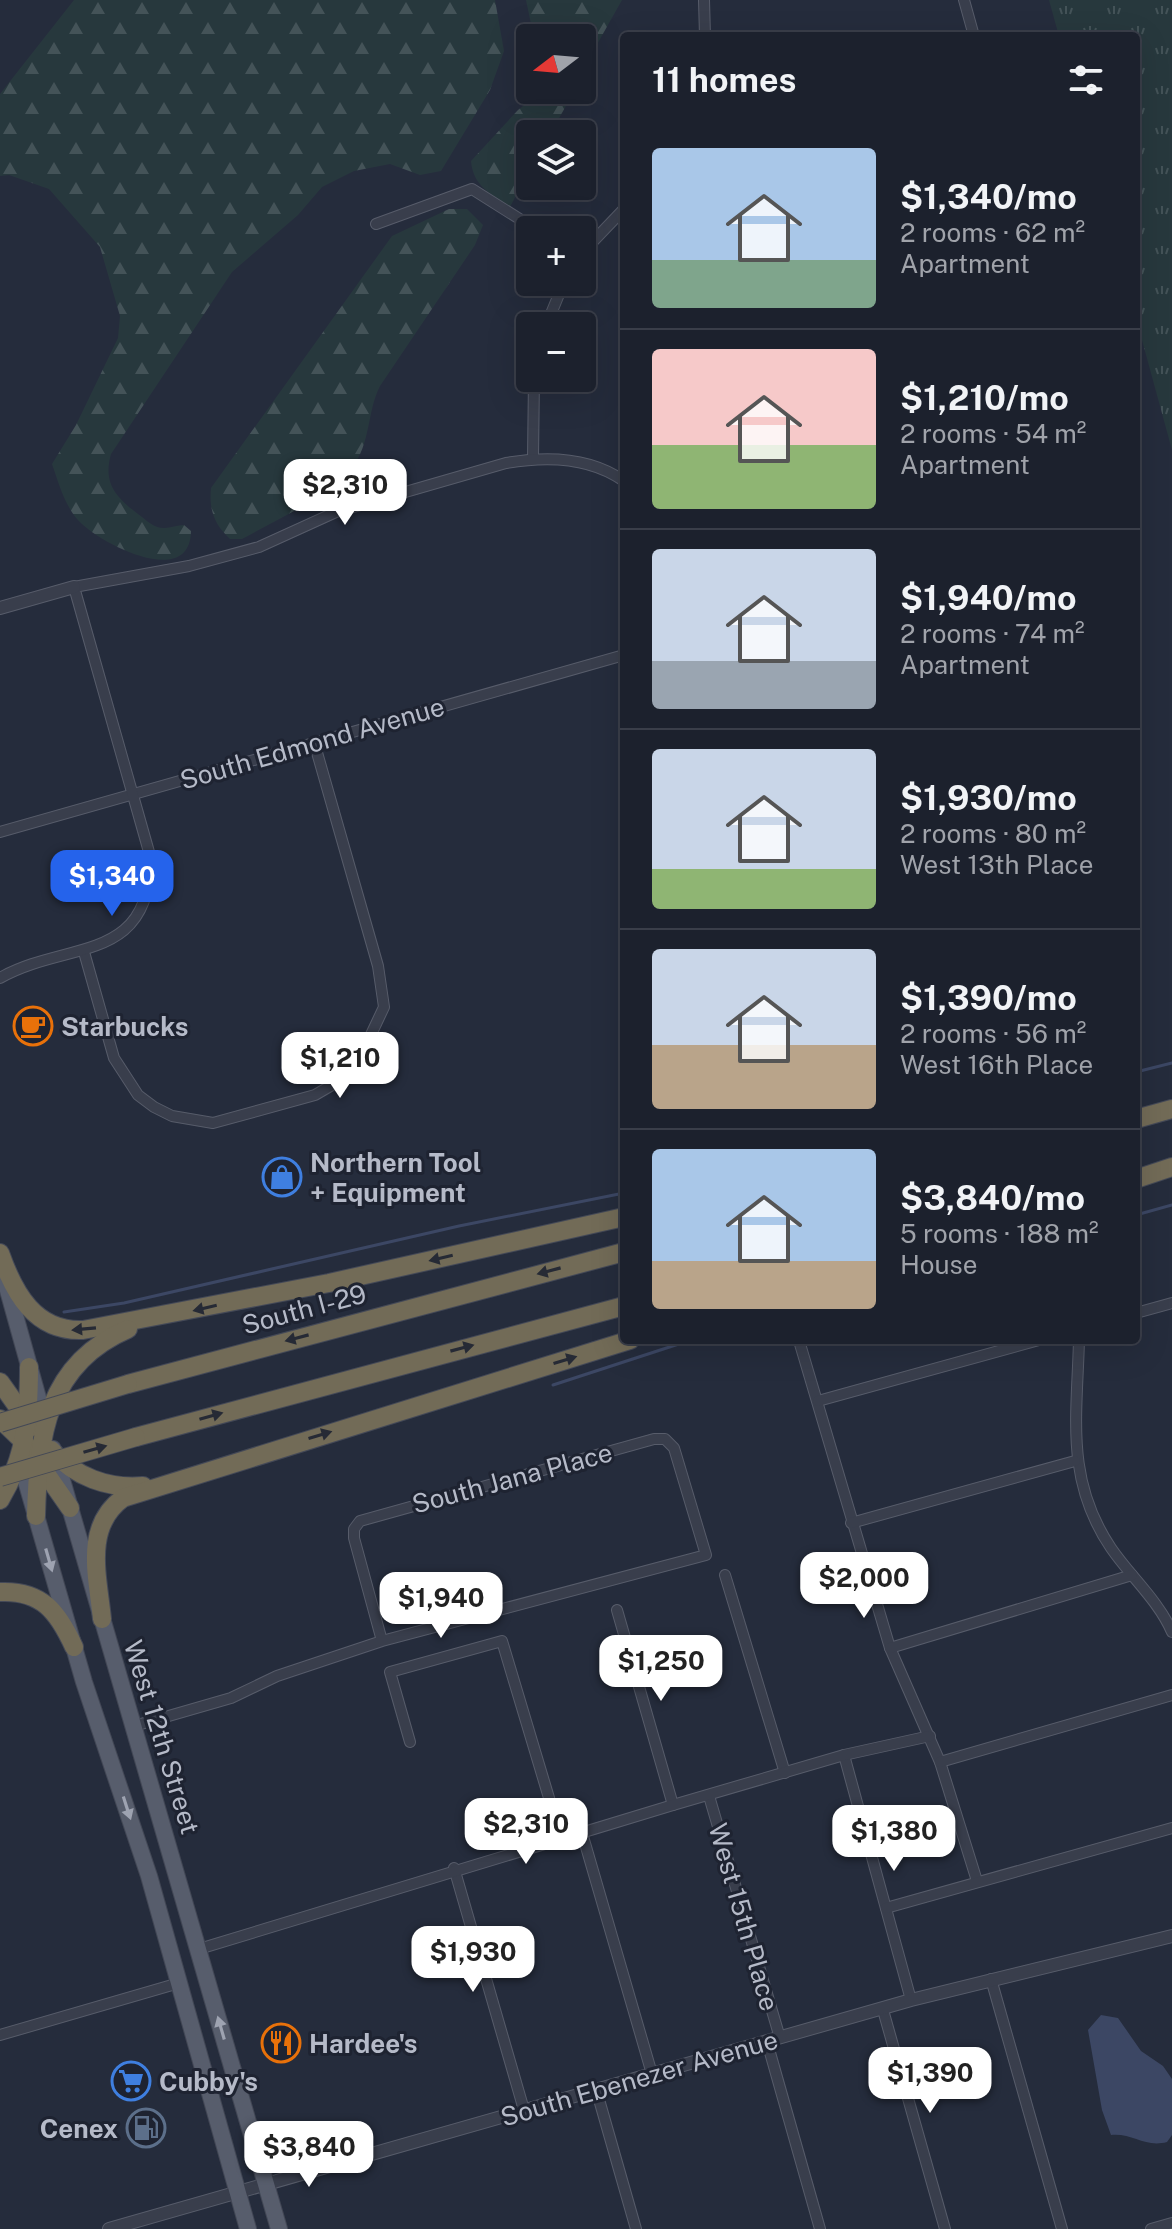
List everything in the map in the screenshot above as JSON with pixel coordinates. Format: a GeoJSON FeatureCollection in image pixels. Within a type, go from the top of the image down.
{"type":"FeatureCollection","features":[{"type":"Feature","properties":{"kind":"highway"},"geometry":{"type":"LineString","coordinates":[[1140,1116],[1172,1109]]}},
{"type":"Feature","properties":{"kind":"highway"},"geometry":{"type":"LineString","coordinates":[[1140,1176],[1172,1167]]}},
{"type":"Feature","properties":{"kind":"highway"},"geometry":{"type":"LineString","coordinates":[[0,1253],[7,1272],[32,1312],[58,1328],[83,1330],[161,1318],[620,1218]]}},
{"type":"Feature","properties":{"kind":"highway","name":"South I-29"},"geometry":{"type":"LineString","coordinates":[[26,1437],[128,1384],[620,1253]]}},
{"type":"Feature","properties":{"kind":"highway"},"geometry":{"type":"LineString","coordinates":[[0,1477],[136,1437],[620,1307]]}},
{"type":"Feature","properties":{"kind":"highway"},"geometry":{"type":"LineString","coordinates":[[0,1500],[26,1437],[83,1358],[108,1339],[161,1318]]}},
{"type":"Feature","properties":{"kind":"highway"},"geometry":{"type":"LineString","coordinates":[[102,1619],[96,1555],[100,1525],[123,1498],[620,1343]]}},
{"type":"Feature","properties":{"kind":"highway"},"geometry":{"type":"LineString","coordinates":[[29,1367],[26,1437],[36,1516]]}},
{"type":"Feature","properties":{"kind":"highway"},"geometry":{"type":"LineString","coordinates":[[0,1382],[26,1437],[70,1508]]}},
{"type":"Feature","properties":{"kind":"highway"},"geometry":{"type":"LineString","coordinates":[[26,1437],[69,1467],[103,1483],[132,1487],[165,1483]]}},
{"type":"Feature","properties":{"kind":"highway"},"geometry":{"type":"LineString","coordinates":[[0,1592],[23,1592],[42,1599],[57,1613],[74,1647]]}},
{"type":"Feature","properties":{"kind":"main road"},"geometry":{"type":"LineString","coordinates":[[0,1259],[29,1367]]}},
{"type":"Feature","properties":{"kind":"main road"},"geometry":{"type":"LineString","coordinates":[[0,1389],[26,1437]]}},
{"type":"Feature","properties":{"kind":"main road","name":"West 12th Street"},"geometry":{"type":"LineString","coordinates":[[70,1508],[279,2229]]}},
{"type":"Feature","properties":{"kind":"main road","name":"West 12th Street"},"geometry":{"type":"LineString","coordinates":[[36,1516],[74,1647],[136,1836],[248,2229]]}},
{"type":"Feature","properties":{"kind":"street"},"geometry":{"type":"LineString","coordinates":[[704,0],[705,32]]}},
{"type":"Feature","properties":{"kind":"street"},"geometry":{"type":"LineString","coordinates":[[964,0],[973,32]]}},
{"type":"Feature","properties":{"kind":"street"},"geometry":{"type":"LineString","coordinates":[[376,224],[472,189],[516,217]]}},
{"type":"Feature","properties":{"kind":"street"},"geometry":{"type":"LineString","coordinates":[[596,238],[620,213]]}},
{"type":"Feature","properties":{"kind":"street"},"geometry":{"type":"LineString","coordinates":[[533,458],[534,392]]}},
{"type":"Feature","properties":{"kind":"street"},"geometry":{"type":"LineString","coordinates":[[0,608],[74,587],[219,559],[259,547],[336,512],[533,458],[580,462],[620,479]]}},
{"type":"Feature","properties":{"kind":"street"},"geometry":{"type":"LineString","coordinates":[[0,978],[15,970],[84,952],[113,940],[131,925],[144,907],[151,885],[151,859],[74,587]]}},
{"type":"Feature","properties":{"kind":"street","name":"South Edmond Avenue"},"geometry":{"type":"LineString","coordinates":[[0,832],[620,656]]}},
{"type":"Feature","properties":{"kind":"street"},"geometry":{"type":"LineString","coordinates":[[84,952],[114,1058],[138,1095],[154,1107],[172,1116],[213,1123],[315,1095],[339,1081],[359,1060],[384,1007],[378,966],[314,742]]}},
{"type":"Feature","properties":{"kind":"street"},"geometry":{"type":"LineString","coordinates":[[1140,1312],[1172,1303]]}},
{"type":"Feature","properties":{"kind":"street"},"geometry":{"type":"LineString","coordinates":[[800,1344],[890,1648],[940,1762],[977,1881]]}},
{"type":"Feature","properties":{"kind":"street"},"geometry":{"type":"LineString","coordinates":[[818,1401],[1025,1344]]}},
{"type":"Feature","properties":{"kind":"street"},"geometry":{"type":"LineString","coordinates":[[1079,1344],[1075,1461],[1088,1508],[1112,1550],[1172,1632]]}},
{"type":"Feature","properties":{"kind":"street","name":"South Jana Place"},"geometry":{"type":"LineString","coordinates":[[654,1439],[670,1443],[679,1458],[706,1555],[382,1641],[354,1538],[354,1529],[360,1521],[654,1439]]}},
{"type":"Feature","properties":{"kind":"street"},"geometry":{"type":"LineString","coordinates":[[851,1523],[1075,1461]]}},
{"type":"Feature","properties":{"kind":"street"},"geometry":{"type":"LineString","coordinates":[[725,1575],[785,1773]]}},
{"type":"Feature","properties":{"kind":"street"},"geometry":{"type":"LineString","coordinates":[[890,1648],[1132,1575]]}},
{"type":"Feature","properties":{"kind":"street","name":"West 15th Place"},"geometry":{"type":"LineString","coordinates":[[617,1610],[673,1805]]}},
{"type":"Feature","properties":{"kind":"street"},"geometry":{"type":"LineString","coordinates":[[134,1726],[231,1698],[277,1676],[382,1641]]}},
{"type":"Feature","properties":{"kind":"street"},"geometry":{"type":"LineString","coordinates":[[410,1742],[390,1672],[502,1641],[561,1838]]}},
{"type":"Feature","properties":{"kind":"street"},"geometry":{"type":"LineString","coordinates":[[940,1762],[1172,1695]]}},
{"type":"Feature","properties":{"kind":"street"},"geometry":{"type":"LineString","coordinates":[[199,1949],[454,1868],[844,1755],[930,1736]]}},
{"type":"Feature","properties":{"kind":"street"},"geometry":{"type":"LineString","coordinates":[[844,1755],[911,2000]]}},
{"type":"Feature","properties":{"kind":"street","name":"West 15th Place"},"geometry":{"type":"LineString","coordinates":[[709,1796],[820,2229]]}},
{"type":"Feature","properties":{"kind":"street"},"geometry":{"type":"LineString","coordinates":[[886,1908],[1172,1828]]}},
{"type":"Feature","properties":{"kind":"street"},"geometry":{"type":"LineString","coordinates":[[582,1833],[652,2074]]}},
{"type":"Feature","properties":{"kind":"street"},"geometry":{"type":"LineString","coordinates":[[454,1868],[524,2110]]}},
{"type":"Feature","properties":{"kind":"street","name":"South Ebenezer Avenue"},"geometry":{"type":"LineString","coordinates":[[109,2229],[911,2000],[1172,1936]]}},
{"type":"Feature","properties":{"kind":"street"},"geometry":{"type":"LineString","coordinates":[[991,1979],[1062,2229]]}},
{"type":"Feature","properties":{"kind":"street"},"geometry":{"type":"LineString","coordinates":[[0,2035],[179,1983]]}},
{"type":"Feature","properties":{"kind":"street"},"geometry":{"type":"LineString","coordinates":[[883,2010],[945,2229]]}},
{"type":"Feature","properties":{"kind":"street"},"geometry":{"type":"LineString","coordinates":[[596,2089],[636,2229]]}},
{"type":"Feature","properties":{"kind":"street"},"geometry":{"type":"LineString","coordinates":[[1151,2229],[1172,2223]]}},
{"type":"Feature","properties":{"kind":"green space"},"geometry":{"type":"Polygon","coordinates":[[[74,0],[495,0],[504,51],[490,90],[441,171],[420,175],[390,164],[354,171],[322,187],[298,215],[232,272],[111,454],[111,483],[126,504],[155,526],[184,525],[191,531],[187,548],[177,557],[162,560],[126,551],[93,533],[72,512],[64,496],[52,464],[76,425],[118,338],[120,316],[100,247],[49,189],[9,175],[0,176],[0,94],[74,0]]]}},
{"type":"Feature","properties":{"kind":"green space"},"geometry":{"type":"Polygon","coordinates":[[[526,0],[622,0],[596,46],[596,24],[531,24],[526,0]]]}},
{"type":"Feature","properties":{"kind":"green space"},"geometry":{"type":"Polygon","coordinates":[[[1049,0],[1172,0],[1172,450],[1140,333],[1140,32],[1058,32],[1049,0]]]}},
{"type":"Feature","properties":{"kind":"green space"},"geometry":{"type":"Polygon","coordinates":[[[526,104],[567,104],[558,120],[516,120],[516,195],[510,207],[479,183],[471,161],[526,104]]]}},
{"type":"Feature","properties":{"kind":"green space"},"geometry":{"type":"Polygon","coordinates":[[[449,209],[467,209],[483,225],[475,245],[380,386],[363,448],[352,468],[330,488],[301,507],[242,539],[230,539],[214,516],[211,488],[392,236],[449,209]]]}},
{"type":"Feature","properties":{"kind":"water"},"geometry":{"type":"Polygon","coordinates":[[[1101,2015],[1118,2018],[1141,2051],[1163,2066],[1172,2079],[1172,2135],[1167,2142],[1152,2143],[1111,2135],[1102,2110],[1088,2030],[1101,2015]]]}},
{"type":"Feature","properties":{"kind":"waterway"},"geometry":{"type":"LineString","coordinates":[[1140,1071],[1172,1063]]}},
{"type":"Feature","properties":{"kind":"waterway"},"geometry":{"type":"LineString","coordinates":[[64,1312],[124,1303],[459,1226],[620,1194]]}},
{"type":"Feature","properties":{"kind":"waterway"},"geometry":{"type":"LineString","coordinates":[[1140,1214],[1172,1205]]}},
{"type":"Feature","properties":{"kind":"waterway"},"geometry":{"type":"LineString","coordinates":[[553,1385],[679,1344]]}},
{"type":"Feature","properties":{"kind":"place","name":"Starbucks"},"geometry":{"type":"Point","coordinates":[33,1026]}},
{"type":"Feature","properties":{"kind":"place","name":"Northern Tool + Equipment"},"geometry":{"type":"Point","coordinates":[282,1177]}},
{"type":"Feature","properties":{"kind":"place","name":"Hardee's"},"geometry":{"type":"Point","coordinates":[281,2043]}},
{"type":"Feature","properties":{"kind":"place","name":"Cubby's"},"geometry":{"type":"Point","coordinates":[131,2081]}},
{"type":"Feature","properties":{"kind":"place","name":"Cenex"},"geometry":{"type":"Point","coordinates":[146,2128]}}]}
